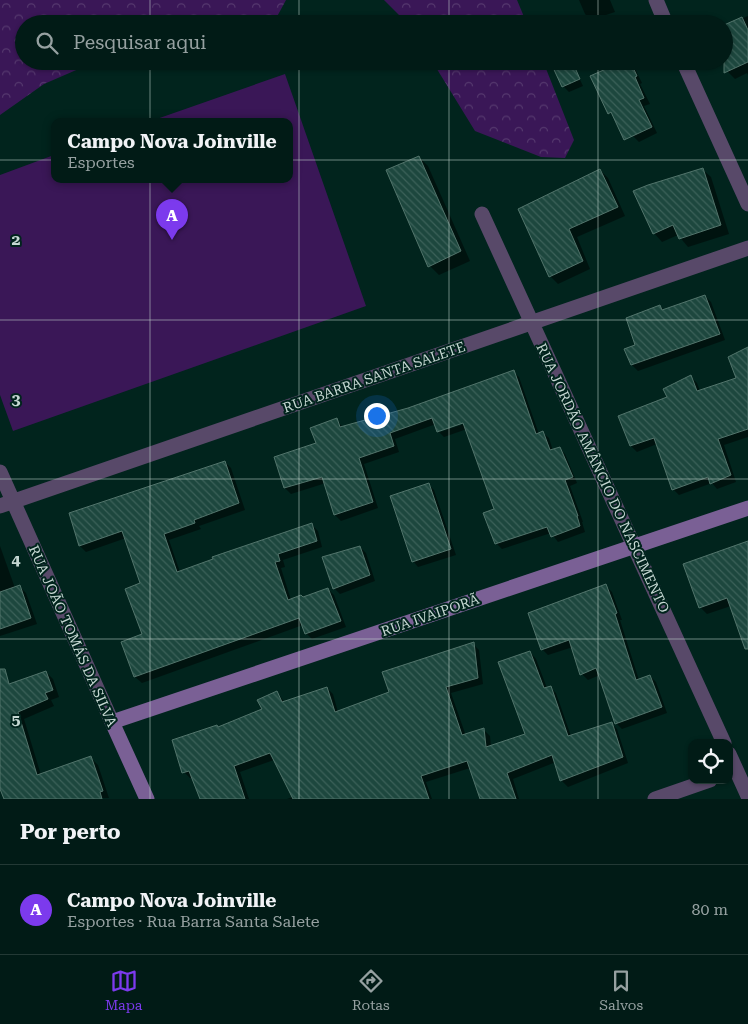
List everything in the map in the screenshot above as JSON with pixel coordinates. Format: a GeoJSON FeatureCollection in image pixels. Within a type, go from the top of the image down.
{"type":"FeatureCollection","features":[{"type":"Feature","properties":{"kind":"street"},"geometry":{"type":"LineString","coordinates":[[656,0],[662,15]]}},
{"type":"Feature","properties":{"kind":"street"},"geometry":{"type":"LineString","coordinates":[[687,70],[748,204]]}},
{"type":"Feature","properties":{"kind":"street","name":"RUA JORDÃO AMÂNCIO DO NASCIMENTO"},"geometry":{"type":"LineString","coordinates":[[482,214],[722,739]]}},
{"type":"Feature","properties":{"kind":"street","name":"RUA BARRA SANTA SALETE"},"geometry":{"type":"LineString","coordinates":[[7,504],[748,248]]}},
{"type":"Feature","properties":{"kind":"street","name":"RUA JOÃO TOMÁS DA SILVA"},"geometry":{"type":"LineString","coordinates":[[0,472],[7,504],[147,799]]}},
{"type":"Feature","properties":{"kind":"street","name":"RUA IVAIPORÃ"},"geometry":{"type":"LineString","coordinates":[[112,722],[748,508]]}},
{"type":"Feature","properties":{"kind":"street"},"geometry":{"type":"LineString","coordinates":[[738,771],[748,796]]}},
{"type":"Feature","properties":{"kind":"street"},"geometry":{"type":"LineString","coordinates":[[655,799],[698,784]]}},
{"type":"Feature","properties":{"kind":"green space"},"geometry":{"type":"Polygon","coordinates":[[[0,0],[286,0],[278,15],[15,15],[15,70],[76,70],[44,84],[0,115],[0,0]]]}},
{"type":"Feature","properties":{"kind":"green space"},"geometry":{"type":"Polygon","coordinates":[[[384,0],[517,0],[523,15],[399,15],[384,0]]]}},
{"type":"Feature","properties":{"kind":"green space"},"geometry":{"type":"Polygon","coordinates":[[[438,70],[547,70],[574,140],[565,158],[541,157],[475,131],[438,70]]]}},
{"type":"Feature","properties":{"kind":"green space"},"geometry":{"type":"Polygon","coordinates":[[[285,74],[366,306],[13,431],[0,395],[0,175],[51,156],[51,183],[293,183],[293,118],[160,118],[285,74]]]}},
{"type":"Feature","properties":{"kind":"building"},"geometry":{"type":"Polygon","coordinates":[[[742,17],[748,30],[748,62],[733,69],[733,21],[742,17]]]}},
{"type":"Feature","properties":{"kind":"building"},"geometry":{"type":"Polygon","coordinates":[[[554,70],[576,70],[580,79],[562,87],[554,70]]]}},
{"type":"Feature","properties":{"kind":"building"},"geometry":{"type":"Polygon","coordinates":[[[604,70],[634,70],[637,76],[635,77],[644,98],[639,100],[652,127],[624,140],[611,112],[608,114],[590,76],[604,70]]]}},
{"type":"Feature","properties":{"kind":"building"},"geometry":{"type":"Polygon","coordinates":[[[419,156],[461,251],[428,267],[386,170],[419,156]]]}},
{"type":"Feature","properties":{"kind":"building"},"geometry":{"type":"Polygon","coordinates":[[[703,168],[721,225],[679,239],[673,225],[653,234],[633,191],[703,168]]]}},
{"type":"Feature","properties":{"kind":"building"},"geometry":{"type":"Polygon","coordinates":[[[600,169],[618,207],[569,229],[583,261],[549,277],[518,209],[600,169]]]}},
{"type":"Feature","properties":{"kind":"building"},"geometry":{"type":"Polygon","coordinates":[[[705,295],[720,334],[631,365],[624,349],[635,345],[626,318],[660,305],[662,310],[705,295]]]}},
{"type":"Feature","properties":{"kind":"building"},"geometry":{"type":"Polygon","coordinates":[[[748,347],[748,429],[718,439],[731,475],[710,484],[708,477],[672,490],[654,438],[630,446],[618,416],[667,397],[663,389],[691,375],[697,391],[736,378],[728,357],[748,347]]]}},
{"type":"Feature","properties":{"kind":"building"},"geometry":{"type":"Polygon","coordinates":[[[514,370],[536,434],[543,431],[550,450],[560,447],[573,477],[565,480],[580,526],[551,537],[547,527],[495,544],[483,513],[494,509],[463,423],[437,432],[432,418],[390,433],[394,446],[359,458],[373,502],[334,515],[322,477],[284,488],[274,457],[316,443],[310,428],[337,418],[340,427],[408,408],[514,370]]]}},
{"type":"Feature","properties":{"kind":"building"},"geometry":{"type":"Polygon","coordinates":[[[225,461],[239,503],[194,520],[195,523],[164,534],[177,572],[213,559],[212,557],[312,523],[317,541],[278,554],[280,561],[275,562],[288,600],[328,588],[341,621],[305,634],[299,618],[134,677],[121,642],[142,634],[125,589],[140,583],[122,531],[79,546],[69,513],[225,461]]]}},
{"type":"Feature","properties":{"kind":"building"},"geometry":{"type":"Polygon","coordinates":[[[429,483],[451,549],[412,562],[390,496],[429,483]]]}},
{"type":"Feature","properties":{"kind":"building"},"geometry":{"type":"Polygon","coordinates":[[[748,541],[748,649],[745,649],[727,598],[699,608],[683,564],[748,541]]]}},
{"type":"Feature","properties":{"kind":"building"},"geometry":{"type":"Polygon","coordinates":[[[360,546],[370,575],[333,589],[322,557],[360,546]]]}},
{"type":"Feature","properties":{"kind":"building"},"geometry":{"type":"Polygon","coordinates":[[[606,584],[617,613],[615,614],[636,680],[650,675],[662,707],[615,724],[596,668],[580,675],[569,640],[541,650],[528,613],[606,584]]]}},
{"type":"Feature","properties":{"kind":"building"},"geometry":{"type":"Polygon","coordinates":[[[20,585],[31,618],[0,629],[0,592],[20,585]]]}},
{"type":"Feature","properties":{"kind":"building"},"geometry":{"type":"Polygon","coordinates":[[[474,642],[478,678],[446,687],[462,735],[484,728],[486,747],[525,734],[498,662],[530,651],[544,688],[551,686],[568,736],[612,722],[623,757],[560,781],[552,755],[507,773],[516,799],[480,799],[467,761],[421,776],[429,799],[293,799],[270,753],[234,766],[245,799],[200,799],[189,771],[182,773],[172,740],[217,725],[218,727],[262,709],[257,700],[277,691],[282,702],[327,687],[335,712],[389,692],[382,672],[474,642]]]}},
{"type":"Feature","properties":{"kind":"building"},"geometry":{"type":"Polygon","coordinates":[[[0,669],[5,669],[9,684],[46,671],[53,690],[45,693],[48,699],[18,712],[37,775],[91,756],[103,791],[100,792],[102,799],[4,799],[0,789],[0,669]]]}},
{"type":"Feature","properties":{"kind":"place","name":"Campo Nova Joinville"},"geometry":{"type":"Point","coordinates":[172,240]}}]}
